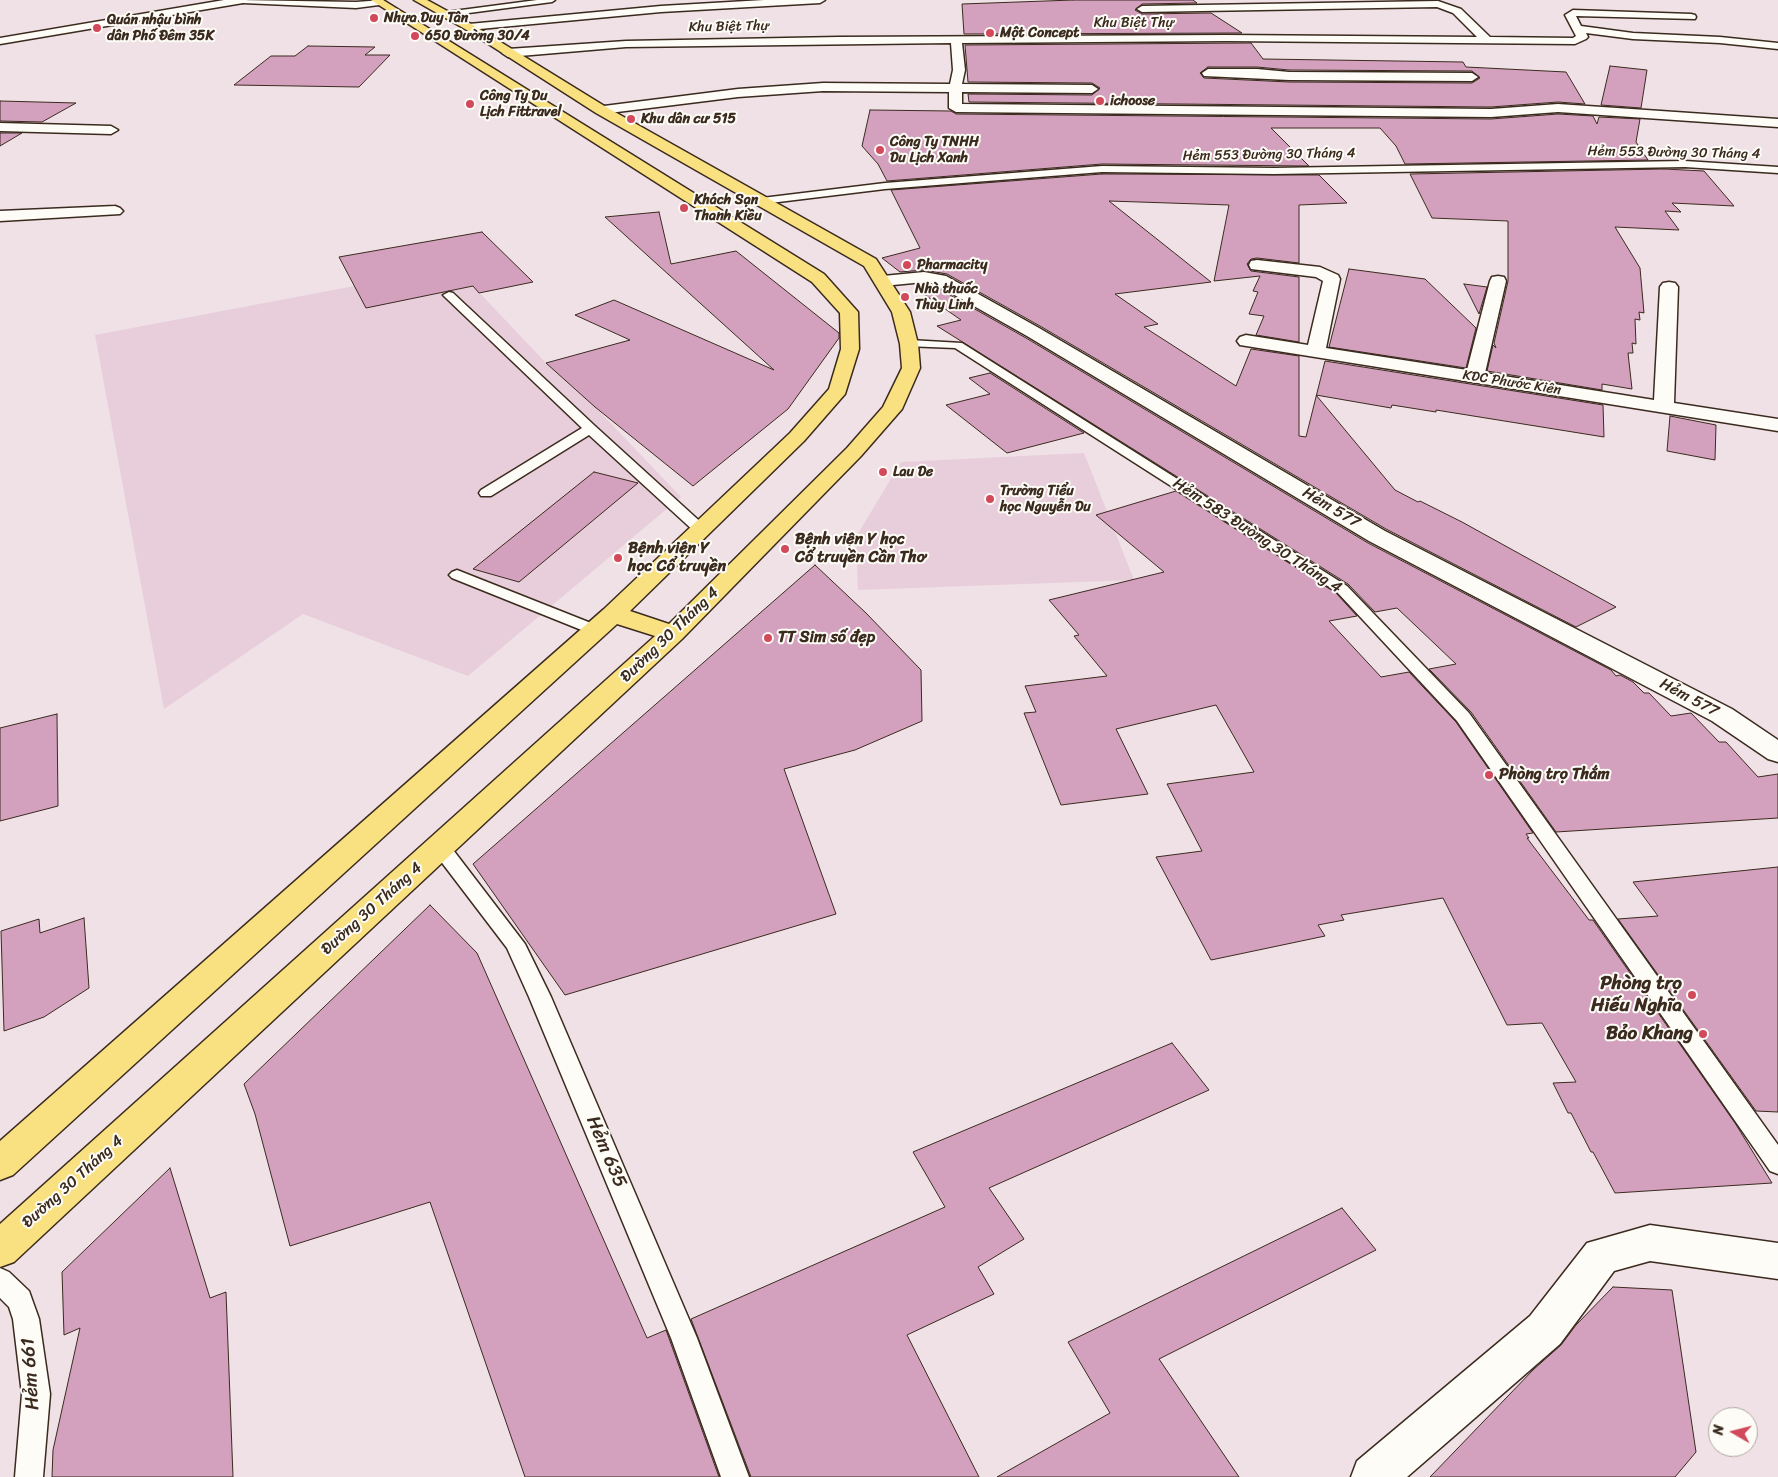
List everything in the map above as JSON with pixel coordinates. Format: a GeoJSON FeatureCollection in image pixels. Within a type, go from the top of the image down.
{"type":"FeatureCollection","features":[{"type":"Feature","properties":{"kind":"main road","name":"Đường 30 Tháng 4"},"geometry":{"type":"LineString","coordinates":[[0,1249],[673,634],[854,452],[892,409],[911,368],[909,344],[901,312],[870,263],[601,110],[469,27],[419,0]]}},
{"type":"Feature","properties":{"kind":"main road"},"geometry":{"type":"LineString","coordinates":[[0,1164],[614,614],[797,437],[838,390],[850,349],[849,312],[818,278],[378,1]]}},
{"type":"Feature","properties":{"kind":"main road"},"geometry":{"type":"LineString","coordinates":[[614,614],[673,634]]}},
{"type":"Feature","properties":{"kind":"street"},"geometry":{"type":"LineString","coordinates":[[0,36],[222,0]]}},
{"type":"Feature","properties":{"kind":"street"},"geometry":{"type":"LineString","coordinates":[[0,41],[243,0],[356,5],[378,1]]}},
{"type":"Feature","properties":{"kind":"street"},"geometry":{"type":"LineString","coordinates":[[469,27],[661,9],[820,0]]}},
{"type":"Feature","properties":{"kind":"street"},"geometry":{"type":"LineString","coordinates":[[1142,9],[1438,4],[1458,11],[1487,40]]}},
{"type":"Feature","properties":{"kind":"street"},"geometry":{"type":"LineString","coordinates":[[1691,17],[1573,13],[1570,15],[1578,29],[1633,36],[1720,40],[1778,46]]}},
{"type":"Feature","properties":{"kind":"street","name":"Khu Biệt Thự"},"geometry":{"type":"LineString","coordinates":[[508,53],[626,44],[956,39],[1226,38],[1575,41],[1582,37],[1578,29]]}},
{"type":"Feature","properties":{"kind":"street"},"geometry":{"type":"LineString","coordinates":[[956,39],[959,70],[955,88],[956,108],[1491,113],[1558,108],[1778,123]]}},
{"type":"Feature","properties":{"kind":"street"},"geometry":{"type":"LineString","coordinates":[[1200,59],[1230,110]]}},
{"type":"Feature","properties":{"kind":"street"},"geometry":{"type":"LineString","coordinates":[[1208,73],[1257,73],[1288,76],[1472,77]]}},
{"type":"Feature","properties":{"kind":"street"},"geometry":{"type":"LineString","coordinates":[[1087,74],[1097,109]]}},
{"type":"Feature","properties":{"kind":"street"},"geometry":{"type":"LineString","coordinates":[[601,110],[738,93],[823,87],[1092,89]]}},
{"type":"Feature","properties":{"kind":"street"},"geometry":{"type":"LineString","coordinates":[[0,127],[111,130]]}},
{"type":"Feature","properties":{"kind":"street"},"geometry":{"type":"LineString","coordinates":[[0,216],[115,211]]}},
{"type":"Feature","properties":{"kind":"street"},"geometry":{"type":"LineString","coordinates":[[1257,264],[1320,272],[1332,279],[1316,351]]}},
{"type":"Feature","properties":{"kind":"street","name":"Hẻm 577"},"geometry":{"type":"LineString","coordinates":[[883,281],[924,277],[940,280],[1033,332],[1377,536],[1722,715],[1778,752]]}},
{"type":"Feature","properties":{"kind":"street"},"geometry":{"type":"LineString","coordinates":[[1475,377],[1498,281]]}},
{"type":"Feature","properties":{"kind":"street"},"geometry":{"type":"LineString","coordinates":[[1664,407],[1669,287]]}},
{"type":"Feature","properties":{"kind":"street","name":"KDC Phước Kiên"},"geometry":{"type":"LineString","coordinates":[[1246,341],[1778,426]]}},
{"type":"Feature","properties":{"kind":"street"},"geometry":{"type":"LineString","coordinates":[[1373,1477],[1544,1330],[1601,1256],[1650,1243],[1778,1261]]}},
{"type":"Feature","properties":{"kind":"lane"},"geometry":{"type":"LineString","coordinates":[[446,14],[552,0]]}},
{"type":"Feature","properties":{"kind":"lane","name":"Hẻm 553 Đường 30 Tháng 4"},"geometry":{"type":"LineString","coordinates":[[762,201],[885,186],[1102,169],[1274,171],[1685,164],[1778,170]]}},
{"type":"Feature","properties":{"kind":"lane"},"geometry":{"type":"LineString","coordinates":[[449,295],[590,429],[700,529]]}},
{"type":"Feature","properties":{"kind":"lane","name":"Hẻm 583 Đường 30 Tháng 4"},"geometry":{"type":"LineString","coordinates":[[909,344],[958,345],[1342,589],[1464,717],[1778,1164]]}},
{"type":"Feature","properties":{"kind":"lane"},"geometry":{"type":"LineString","coordinates":[[486,493],[590,429]]}},
{"type":"Feature","properties":{"kind":"lane"},"geometry":{"type":"LineString","coordinates":[[458,574],[595,630]]}},
{"type":"Feature","properties":{"kind":"lane","name":"Hẻm 635"},"geometry":{"type":"LineString","coordinates":[[440,847],[515,944],[540,997],[684,1338],[735,1477]]}},
{"type":"Feature","properties":{"kind":"lane","name":"Hẻm 661"},"geometry":{"type":"LineString","coordinates":[[0,1280],[20,1300],[26,1319],[36,1394],[29,1477]]}},
{"type":"Feature","properties":{"kind":"shaded area"},"geometry":{"type":"Polygon","coordinates":[[[455,267],[546,363],[595,407],[681,497],[468,676],[303,614],[164,709],[95,335],[455,267]]]}},
{"type":"Feature","properties":{"kind":"shaded area","name":"Trường Tiểu học Nguyễn Du"},"geometry":{"type":"Polygon","coordinates":[[[1084,453],[1134,580],[858,590],[856,537],[901,462],[1084,453]]]}},
{"type":"Feature","properties":{"kind":"building"},"geometry":{"type":"Polygon","coordinates":[[[1073,0],[1193,0],[1197,3],[1142,4],[1135,10],[1142,14],[1211,13],[1242,33],[964,34],[962,4],[1073,0]]]}},
{"type":"Feature","properties":{"kind":"building"},"geometry":{"type":"Polygon","coordinates":[[[1251,43],[1263,59],[1463,62],[1466,67],[1566,72],[1585,104],[1558,102],[1491,107],[969,102],[968,94],[1092,95],[1100,88],[1092,83],[968,82],[965,45],[1251,43]],[[1208,67],[1200,73],[1204,78],[1289,82],[1472,83],[1480,78],[1472,71],[1289,70],[1257,67],[1208,67]]]}},
{"type":"Feature","properties":{"kind":"building"},"geometry":{"type":"Polygon","coordinates":[[[308,46],[375,47],[365,55],[390,55],[359,87],[234,85],[271,56],[295,56],[308,46]]]}},
{"type":"Feature","properties":{"kind":"building"},"geometry":{"type":"Polygon","coordinates":[[[1610,66],[1647,70],[1641,108],[1601,105],[1610,66]]]}},
{"type":"Feature","properties":{"kind":"building"},"geometry":{"type":"Polygon","coordinates":[[[0,101],[76,103],[42,122],[0,121],[0,101]]]}},
{"type":"Feature","properties":{"kind":"building"},"geometry":{"type":"Polygon","coordinates":[[[870,110],[951,111],[956,114],[1491,119],[1558,114],[1593,116],[1597,124],[1599,117],[1640,119],[1636,142],[1648,160],[1405,164],[1396,146],[1380,128],[1271,128],[1309,166],[1102,164],[887,181],[878,164],[862,146],[870,110]]]}},
{"type":"Feature","properties":{"kind":"building"},"geometry":{"type":"Polygon","coordinates":[[[0,133],[22,133],[0,146],[0,133]]]}},
{"type":"Feature","properties":{"kind":"building"},"geometry":{"type":"Polygon","coordinates":[[[1664,169],[1704,171],[1734,206],[1672,203],[1681,212],[1665,211],[1679,230],[1615,227],[1640,268],[1644,313],[1639,312],[1640,320],[1635,319],[1636,344],[1632,343],[1633,353],[1628,353],[1632,389],[1602,384],[1602,390],[1487,371],[1493,345],[1496,348],[1494,343],[1508,281],[1508,221],[1432,218],[1410,174],[1664,169]]]}},
{"type":"Feature","properties":{"kind":"building"},"geometry":{"type":"Polygon","coordinates":[[[1102,174],[1319,175],[1347,203],[1299,205],[1299,263],[1257,258],[1251,259],[1247,264],[1251,271],[1299,277],[1299,342],[1256,335],[1264,316],[1249,314],[1258,292],[1253,291],[1260,276],[1214,281],[1229,205],[1109,201],[1211,282],[1115,294],[1158,324],[1144,327],[1236,386],[1251,349],[1299,356],[1299,436],[1306,437],[1316,395],[1395,490],[1462,522],[1616,607],[1576,627],[1386,529],[1040,326],[947,274],[924,270],[900,272],[882,258],[920,248],[891,190],[1102,174]]]}},
{"type":"Feature","properties":{"kind":"building"},"geometry":{"type":"Polygon","coordinates":[[[659,212],[671,264],[736,251],[839,333],[839,338],[788,409],[693,486],[595,407],[546,363],[630,340],[575,315],[614,300],[774,370],[605,217],[659,212]]]}},
{"type":"Feature","properties":{"kind":"building"},"geometry":{"type":"Polygon","coordinates":[[[482,232],[533,282],[479,293],[473,286],[366,308],[339,257],[482,232]]]}},
{"type":"Feature","properties":{"kind":"building"},"geometry":{"type":"Polygon","coordinates":[[[1349,269],[1425,279],[1476,328],[1466,368],[1329,347],[1349,269]]]}},
{"type":"Feature","properties":{"kind":"building"},"geometry":{"type":"Polygon","coordinates":[[[1464,284],[1487,287],[1479,314],[1464,284]]]}},
{"type":"Feature","properties":{"kind":"building"},"geometry":{"type":"Polygon","coordinates":[[[915,285],[934,286],[1026,338],[1368,543],[1611,670],[1616,676],[1620,675],[1633,682],[1644,693],[1649,693],[1671,716],[1691,713],[1719,742],[1726,742],[1758,777],[1778,774],[1778,818],[1556,832],[1471,712],[1429,669],[1456,664],[1397,608],[1375,612],[1348,584],[937,326],[961,320],[918,290],[921,289],[915,285]]]}},
{"type":"Feature","properties":{"kind":"building"},"geometry":{"type":"Polygon","coordinates":[[[1325,361],[1603,405],[1604,437],[1436,410],[1436,412],[1392,405],[1391,408],[1316,395],[1325,361]]]}},
{"type":"Feature","properties":{"kind":"building"},"geometry":{"type":"Polygon","coordinates":[[[990,373],[1084,433],[1007,453],[946,405],[990,394],[969,378],[990,373]]]}},
{"type":"Feature","properties":{"kind":"building"},"geometry":{"type":"Polygon","coordinates":[[[1670,416],[1716,425],[1715,460],[1667,451],[1670,416]]]}},
{"type":"Feature","properties":{"kind":"building"},"geometry":{"type":"Polygon","coordinates":[[[594,472],[638,483],[519,582],[473,569],[594,472]]]}},
{"type":"Feature","properties":{"kind":"building"},"geometry":{"type":"Polygon","coordinates":[[[1176,491],[1336,593],[1357,616],[1329,621],[1381,677],[1409,672],[1456,722],[1533,833],[1526,834],[1529,838],[1527,838],[1589,920],[1593,920],[1735,1123],[1772,1183],[1615,1193],[1571,1113],[1568,1113],[1553,1083],[1576,1082],[1542,1023],[1507,1025],[1443,898],[1341,915],[1344,920],[1318,925],[1325,936],[1211,960],[1156,857],[1202,851],[1167,784],[1254,772],[1216,705],[1116,729],[1148,794],[1061,805],[1024,713],[1036,712],[1025,686],[1107,676],[1074,636],[1079,635],[1049,600],[1164,572],[1096,515],[1176,491]]]}},
{"type":"Feature","properties":{"kind":"building"},"geometry":{"type":"Polygon","coordinates":[[[815,565],[866,613],[921,670],[922,721],[855,750],[784,769],[836,914],[565,995],[473,864],[815,565]]]}},
{"type":"Feature","properties":{"kind":"building"},"geometry":{"type":"Polygon","coordinates":[[[57,714],[58,806],[0,821],[0,728],[57,714]]]}},
{"type":"Feature","properties":{"kind":"building"},"geometry":{"type":"Polygon","coordinates":[[[1778,867],[1778,1112],[1756,1111],[1618,919],[1658,916],[1633,882],[1778,867]]]}},
{"type":"Feature","properties":{"kind":"building"},"geometry":{"type":"Polygon","coordinates":[[[430,905],[477,953],[647,1338],[666,1330],[719,1477],[525,1477],[430,1202],[290,1246],[255,1114],[244,1084],[430,905]]]}},
{"type":"Feature","properties":{"kind":"building"},"geometry":{"type":"Polygon","coordinates":[[[84,918],[89,988],[44,1017],[4,1031],[1,931],[39,919],[40,933],[84,918]]]}},
{"type":"Feature","properties":{"kind":"building"},"geometry":{"type":"Polygon","coordinates":[[[1172,1043],[1209,1090],[989,1188],[1024,1239],[978,1267],[994,1294],[907,1335],[979,1477],[751,1477],[691,1319],[945,1207],[913,1152],[1172,1043]]]}},
{"type":"Feature","properties":{"kind":"building"},"geometry":{"type":"Polygon","coordinates":[[[170,1168],[210,1298],[226,1292],[233,1477],[52,1477],[53,1450],[80,1328],[64,1335],[62,1272],[170,1168]]]}},
{"type":"Feature","properties":{"kind":"building"},"geometry":{"type":"Polygon","coordinates":[[[1342,1208],[1376,1250],[1159,1359],[1239,1477],[997,1477],[1110,1413],[1068,1342],[1342,1208]]]}},
{"type":"Feature","properties":{"kind":"building"},"geometry":{"type":"Polygon","coordinates":[[[1613,1287],[1672,1290],[1696,1452],[1675,1477],[1430,1477],[1533,1370],[1561,1345],[1576,1325],[1613,1287]]]}},
{"type":"Feature","properties":{"kind":"place","name":"Nhựa Duy Tân"},"geometry":{"type":"Point","coordinates":[374,18]}},
{"type":"Feature","properties":{"kind":"place","name":"Quán nhậu bình dân Phố Đêm 35K"},"geometry":{"type":"Point","coordinates":[97,28]}},
{"type":"Feature","properties":{"kind":"place","name":"Một Concept"},"geometry":{"type":"Point","coordinates":[990,33]}},
{"type":"Feature","properties":{"kind":"place","name":"650 Đường 30/4"},"geometry":{"type":"Point","coordinates":[415,36]}},
{"type":"Feature","properties":{"kind":"place","name":"ichoose"},"geometry":{"type":"Point","coordinates":[1100,101]}},
{"type":"Feature","properties":{"kind":"place","name":"Công Ty Du Lịch Fittravel"},"geometry":{"type":"Point","coordinates":[470,104]}},
{"type":"Feature","properties":{"kind":"place","name":"Khu dân cư 515"},"geometry":{"type":"Point","coordinates":[631,119]}},
{"type":"Feature","properties":{"kind":"place","name":"Công Ty TNHH Du Lịch Xanh"},"geometry":{"type":"Point","coordinates":[880,150]}},
{"type":"Feature","properties":{"kind":"place","name":"Khách Sạn Thanh Kiều"},"geometry":{"type":"Point","coordinates":[684,208]}},
{"type":"Feature","properties":{"kind":"place","name":"Pharmacity"},"geometry":{"type":"Point","coordinates":[907,265]}},
{"type":"Feature","properties":{"kind":"place","name":"Nhà thuốc Thùy Linh"},"geometry":{"type":"Point","coordinates":[905,297]}},
{"type":"Feature","properties":{"kind":"place","name":"Lau De"},"geometry":{"type":"Point","coordinates":[883,472]}},
{"type":"Feature","properties":{"kind":"place","name":"Trường Tiểu học Nguyễn Du"},"geometry":{"type":"Point","coordinates":[990,499]}},
{"type":"Feature","properties":{"kind":"place","name":"Bệnh viện Y học Cổ truyền Cần Thơ"},"geometry":{"type":"Point","coordinates":[785,549]}},
{"type":"Feature","properties":{"kind":"place","name":"Bệnh viện Y học Cổ truyền"},"geometry":{"type":"Point","coordinates":[618,558]}},
{"type":"Feature","properties":{"kind":"place","name":"TT Sim số đẹp"},"geometry":{"type":"Point","coordinates":[768,638]}},
{"type":"Feature","properties":{"kind":"place","name":"Phòng trọ Thắm"},"geometry":{"type":"Point","coordinates":[1489,775]}},
{"type":"Feature","properties":{"kind":"place","name":"Phòng trọ Hiếu Nghĩa"},"geometry":{"type":"Point","coordinates":[1692,995]}},
{"type":"Feature","properties":{"kind":"place","name":"Bảo Khang"},"geometry":{"type":"Point","coordinates":[1703,1034]}}]}
